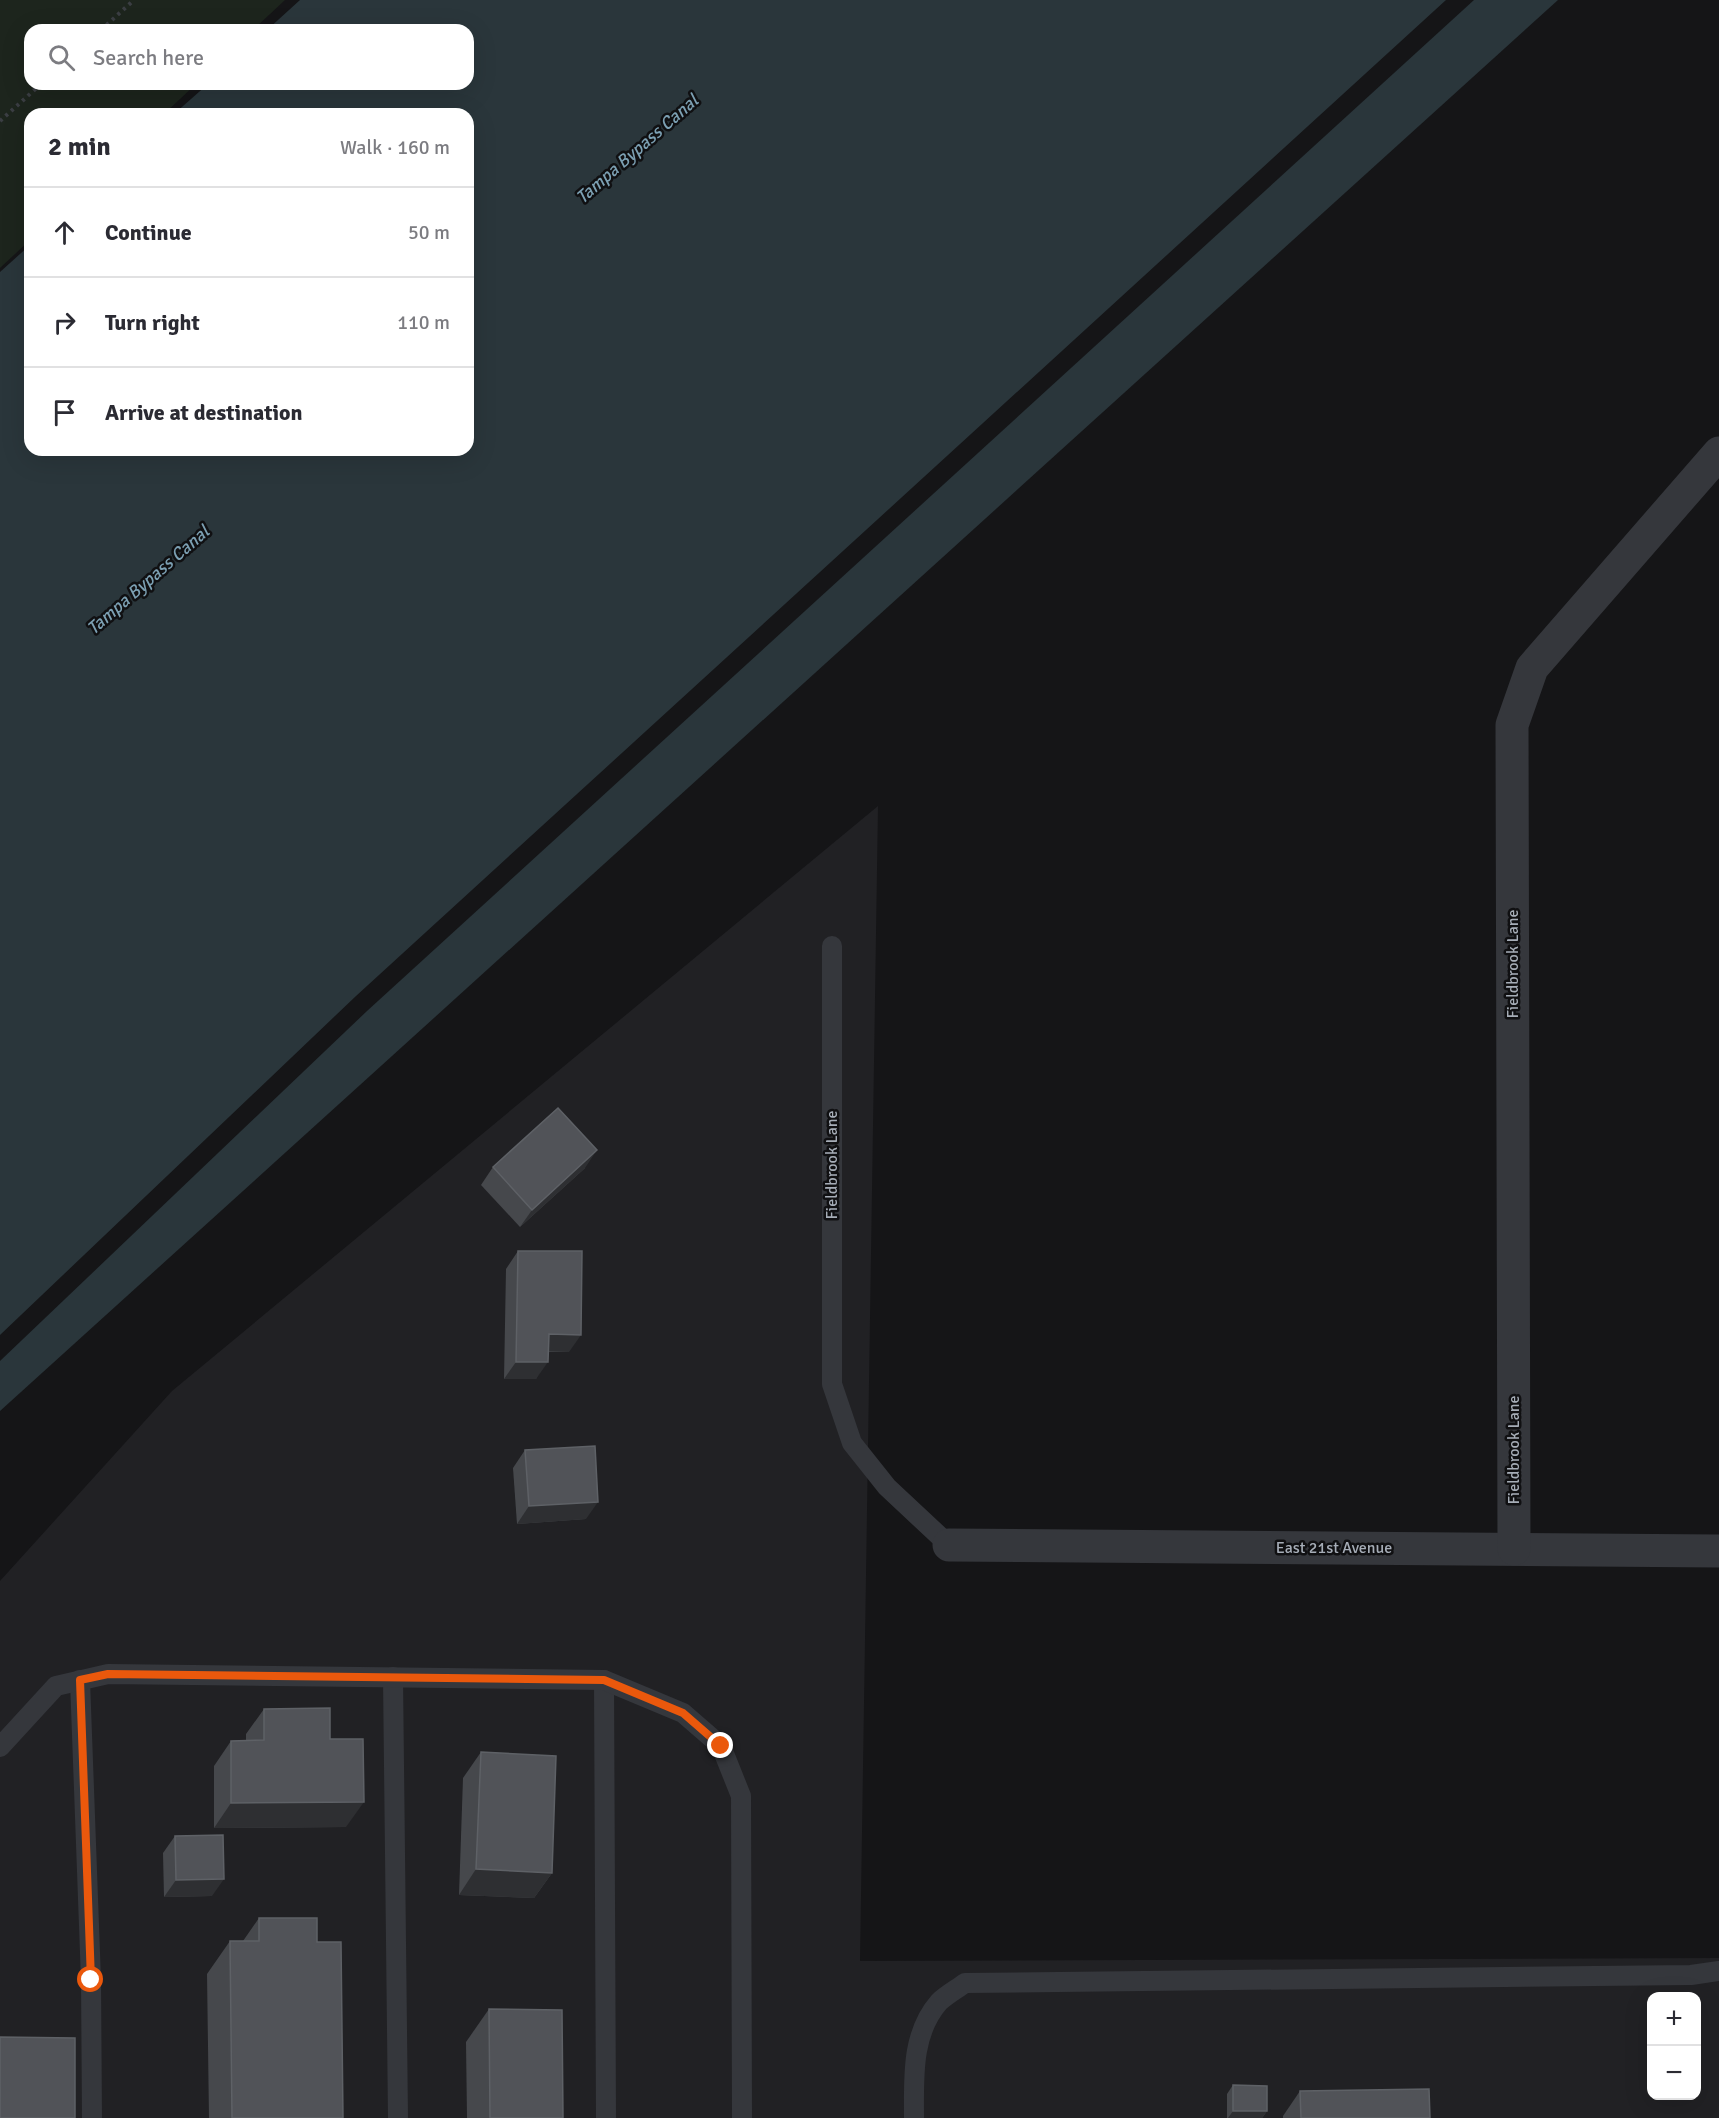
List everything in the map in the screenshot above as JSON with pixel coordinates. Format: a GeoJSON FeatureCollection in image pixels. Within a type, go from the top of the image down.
{"type":"FeatureCollection","features":[{"type":"Feature","properties":{"kind":"street","name":"Fieldbrook Lane"},"geometry":{"type":"LineString","coordinates":[[1514,1549],[1512,725],[1532,668],[1719,453]]}},
{"type":"Feature","properties":{"kind":"street","name":"East 21st Avenue"},"geometry":{"type":"LineString","coordinates":[[949,1545],[1719,1551]]}},
{"type":"Feature","properties":{"kind":"lane","name":"Fieldbrook Lane"},"geometry":{"type":"LineString","coordinates":[[832,946],[832,1384],[852,1443],[887,1487],[949,1545]]}},
{"type":"Feature","properties":{"kind":"lane"},"geometry":{"type":"LineString","coordinates":[[0,1747],[56,1686],[108,1674],[604,1680],[683,1713],[721,1746],[741,1796],[742,2118]]}},
{"type":"Feature","properties":{"kind":"lane"},"geometry":{"type":"LineString","coordinates":[[393,1677],[398,2118]]}},
{"type":"Feature","properties":{"kind":"lane"},"geometry":{"type":"LineString","coordinates":[[80,1680],[90,1968],[92,2118]]}},
{"type":"Feature","properties":{"kind":"lane"},"geometry":{"type":"LineString","coordinates":[[604,1680],[606,2118]]}},
{"type":"Feature","properties":{"kind":"lane"},"geometry":{"type":"LineString","coordinates":[[914,2118],[914,2077],[921,2028],[940,2001],[965,1983],[1691,1975],[1719,1971]]}},
{"type":"Feature","properties":{"kind":"lane"},"geometry":{"type":"LineString","coordinates":[[1691,1975],[1719,1983]]}},
{"type":"Feature","properties":{"kind":"path"},"geometry":{"type":"LineString","coordinates":[[108,24],[134,0]]}},
{"type":"Feature","properties":{"kind":"path"},"geometry":{"type":"LineString","coordinates":[[0,121],[34,90]]}},
{"type":"Feature","properties":{"kind":"shaded area"},"geometry":{"type":"Polygon","coordinates":[[[0,0],[285,0],[259,24],[24,24],[24,90],[190,90],[170,108],[24,108],[24,246],[0,268],[0,0]]]}},
{"type":"Feature","properties":{"kind":"shaded area"},"geometry":{"type":"Polygon","coordinates":[[[878,806],[860,1961],[1719,1958],[1719,2118],[0,2118],[0,1581],[172,1391],[878,806]]]}},
{"type":"Feature","properties":{"kind":"water","name":"Tampa Bypass Canal"},"geometry":{"type":"Polygon","coordinates":[[[300,0],[1446,0],[356,996],[0,1335],[0,272],[24,250],[24,456],[474,456],[474,108],[181,108],[201,90],[474,90],[474,24],[274,24],[300,0]]]}},
{"type":"Feature","properties":{"kind":"water"},"geometry":{"type":"Polygon","coordinates":[[[1474,0],[1558,0],[0,1411],[0,1361],[367,1011],[1474,0]]]}},
{"type":"Feature","properties":{"kind":"building"},"geometry":{"type":"Polygon","coordinates":[[[558,1108],[597,1150],[532,1210],[493,1167],[558,1108]]]}},
{"type":"Feature","properties":{"kind":"building"},"geometry":{"type":"Polygon","coordinates":[[[518,1251],[582,1251],[581,1335],[549,1334],[548,1362],[516,1362],[518,1251]]]}},
{"type":"Feature","properties":{"kind":"building"},"geometry":{"type":"Polygon","coordinates":[[[595,1446],[598,1502],[529,1506],[525,1450],[595,1446]]]}},
{"type":"Feature","properties":{"kind":"building"},"geometry":{"type":"Polygon","coordinates":[[[330,1708],[330,1739],[363,1739],[364,1802],[231,1803],[231,1741],[264,1740],[264,1709],[330,1708]]]}},
{"type":"Feature","properties":{"kind":"building"},"geometry":{"type":"Polygon","coordinates":[[[481,1752],[556,1756],[552,1873],[476,1869],[481,1752]]]}},
{"type":"Feature","properties":{"kind":"building"},"geometry":{"type":"Polygon","coordinates":[[[223,1835],[224,1879],[176,1880],[175,1836],[223,1835]]]}},
{"type":"Feature","properties":{"kind":"building"},"geometry":{"type":"Polygon","coordinates":[[[259,1918],[317,1918],[317,1942],[341,1942],[343,2118],[232,2118],[230,1941],[259,1941],[259,1918]]]}},
{"type":"Feature","properties":{"kind":"building"},"geometry":{"type":"Polygon","coordinates":[[[489,2009],[562,2010],[563,2118],[490,2118],[489,2009]]]}},
{"type":"Feature","properties":{"kind":"building"},"geometry":{"type":"Polygon","coordinates":[[[0,2037],[75,2038],[75,2118],[0,2118],[0,2037]]]}},
{"type":"Feature","properties":{"kind":"building"},"geometry":{"type":"Polygon","coordinates":[[[1233,2085],[1267,2086],[1267,2111],[1233,2111],[1233,2085]]]}},
{"type":"Feature","properties":{"kind":"building"},"geometry":{"type":"Polygon","coordinates":[[[1429,2089],[1430,2118],[1301,2118],[1300,2091],[1429,2089]]]}},
{"type":"Feature","properties":{"kind":"route"},"geometry":{"type":"LineString","coordinates":[[91,1980],[80,1680],[108,1674],[604,1680],[683,1713],[721,1746]]}}]}
